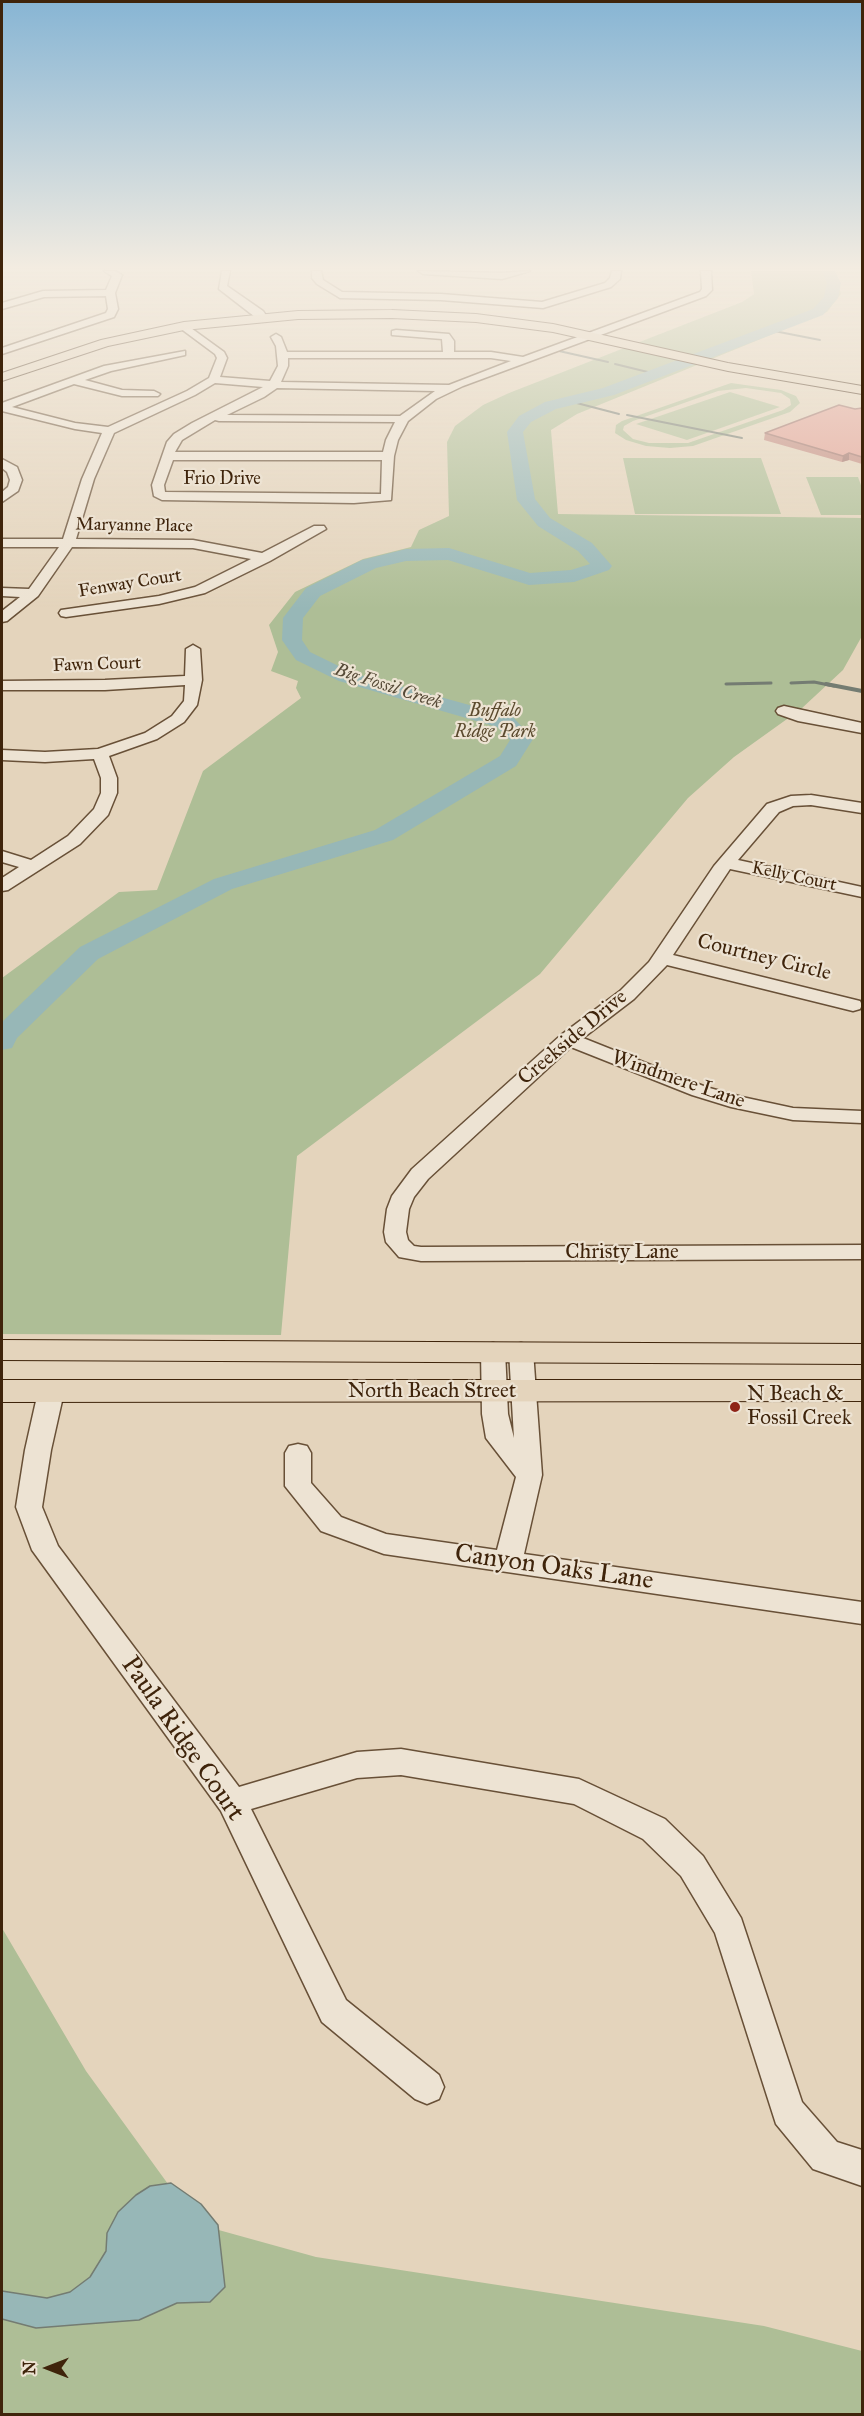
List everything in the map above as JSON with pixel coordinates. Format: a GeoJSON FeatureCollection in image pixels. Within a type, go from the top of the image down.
{"type":"FeatureCollection","features":[{"type":"Feature","properties":{"kind":"main road"},"geometry":{"type":"LineString","coordinates":[[790,384],[853,391]]}},
{"type":"Feature","properties":{"kind":"main road","name":"North Beach Street"},"geometry":{"type":"LineString","coordinates":[[2,1350],[862,1354]]}},
{"type":"Feature","properties":{"kind":"main road","name":"North Beach Street"},"geometry":{"type":"LineString","coordinates":[[2,1391],[862,1391]]}},
{"type":"Feature","properties":{"kind":"street"},"geometry":{"type":"LineString","coordinates":[[2,408],[67,384]]}},
{"type":"Feature","properties":{"kind":"street"},"geometry":{"type":"LineString","coordinates":[[85,384],[122,393],[154,394]]}},
{"type":"Feature","properties":{"kind":"street"},"geometry":{"type":"LineString","coordinates":[[2,408],[75,426],[109,431],[207,384]]}},
{"type":"Feature","properties":{"kind":"street"},"geometry":{"type":"LineString","coordinates":[[257,384],[450,388]]}},
{"type":"Feature","properties":{"kind":"street"},"geometry":{"type":"LineString","coordinates":[[168,456],[388,456],[392,440],[404,419],[432,397],[461,384]]}},
{"type":"Feature","properties":{"kind":"street","name":"Frio Drive"},"geometry":{"type":"LineString","coordinates":[[274,385],[260,395],[211,418],[178,437],[173,442],[158,485],[158,493],[162,496],[354,499],[387,497],[388,456]]}},
{"type":"Feature","properties":{"kind":"street"},"geometry":{"type":"LineString","coordinates":[[211,418],[404,419]]}},
{"type":"Feature","properties":{"kind":"street"},"geometry":{"type":"LineString","coordinates":[[2,618],[33,593],[68,544],[88,479],[109,431]]}},
{"type":"Feature","properties":{"kind":"street"},"geometry":{"type":"LineString","coordinates":[[2,463],[13,470],[16,480],[14,488],[2,498]]}},
{"type":"Feature","properties":{"kind":"street","name":"Fenway Court"},"geometry":{"type":"LineString","coordinates":[[66,613],[188,594],[223,580],[319,529]]}},
{"type":"Feature","properties":{"kind":"street","name":"Maryanne Place"},"geometry":{"type":"LineString","coordinates":[[2,543],[193,544],[265,558]]}},
{"type":"Feature","properties":{"kind":"street"},"geometry":{"type":"LineString","coordinates":[[2,592],[33,593]]}},
{"type":"Feature","properties":{"kind":"street"},"geometry":{"type":"LineString","coordinates":[[2,755],[45,757],[100,754],[151,736],[178,719],[192,702],[193,649]]}},
{"type":"Feature","properties":{"kind":"street","name":"Fawn Court"},"geometry":{"type":"LineString","coordinates":[[2,685],[105,685],[194,680]]}},
{"type":"Feature","properties":{"kind":"street"},"geometry":{"type":"LineString","coordinates":[[784,711],[798,716],[862,728]]}},
{"type":"Feature","properties":{"kind":"street"},"geometry":{"type":"LineString","coordinates":[[2,886],[74,840],[102,811],[109,793],[108,778],[100,754]]}},
{"type":"Feature","properties":{"kind":"street","name":"Creekside Drive"},"geometry":{"type":"LineString","coordinates":[[395,1232],[398,1209],[404,1196],[420,1174],[568,1039],[627,995],[663,958],[726,863],[773,808],[784,803],[811,800],[862,808]]}},
{"type":"Feature","properties":{"kind":"street"},"geometry":{"type":"LineString","coordinates":[[2,856],[32,866]]}},
{"type":"Feature","properties":{"kind":"street","name":"Kelly Court"},"geometry":{"type":"LineString","coordinates":[[726,863],[862,892]]}},
{"type":"Feature","properties":{"kind":"street","name":"Courtney Circle"},"geometry":{"type":"LineString","coordinates":[[663,958],[853,1005]]}},
{"type":"Feature","properties":{"kind":"street","name":"Windmere Lane"},"geometry":{"type":"LineString","coordinates":[[568,1039],[699,1091],[738,1103],[793,1114],[862,1117]]}},
{"type":"Feature","properties":{"kind":"street","name":"Christy Lane"},"geometry":{"type":"LineString","coordinates":[[395,1232],[397,1242],[407,1252],[421,1254],[862,1252]]}},
{"type":"Feature","properties":{"kind":"street"},"geometry":{"type":"LineString","coordinates":[[507,1351],[509,1392],[495,1414],[499,1438],[529,1475],[508,1562]]}},
{"type":"Feature","properties":{"kind":"street","name":"Paula Ridge Court"},"geometry":{"type":"LineString","coordinates":[[51,1392],[38,1450],[29,1507],[46,1550],[232,1803],[334,2011],[427,2087]]}},
{"type":"Feature","properties":{"kind":"street","name":"Canyon Oaks Lane"},"geometry":{"type":"LineString","coordinates":[[298,1453],[298,1486],[331,1524],[384,1544],[862,1613]]}},
{"type":"Feature","properties":{"kind":"street"},"geometry":{"type":"LineString","coordinates":[[232,1803],[357,1765],[401,1762],[579,1792],[654,1829],[692,1866],[730,1928],[788,2112],[826,2156],[862,2168]]}},
{"type":"Feature","properties":{"kind":"green space","name":"Buffalo Ridge Park"},"geometry":{"type":"Polygon","coordinates":[[[533,384],[651,384],[577,414],[551,430],[558,514],[862,518],[862,636],[843,670],[801,709],[734,757],[688,798],[540,974],[297,1156],[281,1335],[2,1334],[2,978],[119,892],[157,890],[203,771],[301,698],[296,688],[298,681],[271,671],[278,652],[269,625],[295,592],[363,559],[411,547],[419,530],[449,516],[447,442],[455,426],[483,405],[533,384]]]}},
{"type":"Feature","properties":{"kind":"green space"},"geometry":{"type":"Polygon","coordinates":[[[729,384],[781,390],[796,396],[800,403],[790,412],[693,446],[670,448],[646,446],[626,440],[615,433],[616,425],[729,384]],[[746,388],[718,391],[633,421],[624,426],[623,430],[633,439],[649,443],[688,443],[783,410],[791,405],[790,399],[781,393],[746,388]]]}},
{"type":"Feature","properties":{"kind":"green space"},"geometry":{"type":"Polygon","coordinates":[[[730,392],[780,407],[687,440],[636,424],[730,392]]]}},
{"type":"Feature","properties":{"kind":"green space"},"geometry":{"type":"Polygon","coordinates":[[[623,458],[761,458],[781,514],[635,514],[623,458]]]}},
{"type":"Feature","properties":{"kind":"green space"},"geometry":{"type":"Polygon","coordinates":[[[806,477],[858,477],[862,488],[862,515],[821,515],[806,477]]]}},
{"type":"Feature","properties":{"kind":"green space"},"geometry":{"type":"Polygon","coordinates":[[[2,1928],[86,2071],[197,2224],[316,2257],[764,2326],[862,2351],[862,2414],[2,2414],[2,1928]]]}},
{"type":"Feature","properties":{"kind":"water"},"geometry":{"type":"Polygon","coordinates":[[[171,2183],[201,2204],[218,2225],[225,2287],[210,2302],[177,2303],[139,2320],[36,2328],[2,2319],[2,2291],[47,2298],[70,2292],[90,2277],[106,2251],[107,2233],[118,2212],[136,2195],[150,2186],[171,2183]]]}},
{"type":"Feature","properties":{"kind":"building"},"geometry":{"type":"Polygon","coordinates":[[[839,405],[855,409],[862,408],[862,457],[849,453],[843,456],[765,433],[839,405]]]}},
{"type":"Feature","properties":{"kind":"waterway","name":"Big Fossil Creek"},"geometry":{"type":"LineString","coordinates":[[2,1042],[4,1035],[89,953],[223,884],[384,835],[508,761],[522,739],[505,722],[346,677],[303,656],[292,640],[293,618],[313,592],[369,564],[406,555],[449,554],[529,579],[574,576],[602,566],[585,547],[544,522],[526,500],[515,432],[525,419],[551,405],[608,392],[630,384]]}},
{"type":"Feature","properties":{"kind":"waterway"},"geometry":{"type":"LineString","coordinates":[[569,401],[619,414]]}},
{"type":"Feature","properties":{"kind":"waterway"},"geometry":{"type":"LineString","coordinates":[[627,415],[742,438]]}},
{"type":"Feature","properties":{"kind":"waterway"},"geometry":{"type":"LineString","coordinates":[[791,683],[814,682],[834,686]]}},
{"type":"Feature","properties":{"kind":"waterway"},"geometry":{"type":"LineString","coordinates":[[726,684],[771,683]]}},
{"type":"Feature","properties":{"kind":"waterway"},"geometry":{"type":"LineString","coordinates":[[826,684],[862,691]]}},
{"type":"Feature","properties":{"kind":"place","name":"N Beach & Fossil Creek"},"geometry":{"type":"Point","coordinates":[735,1407]}}]}
